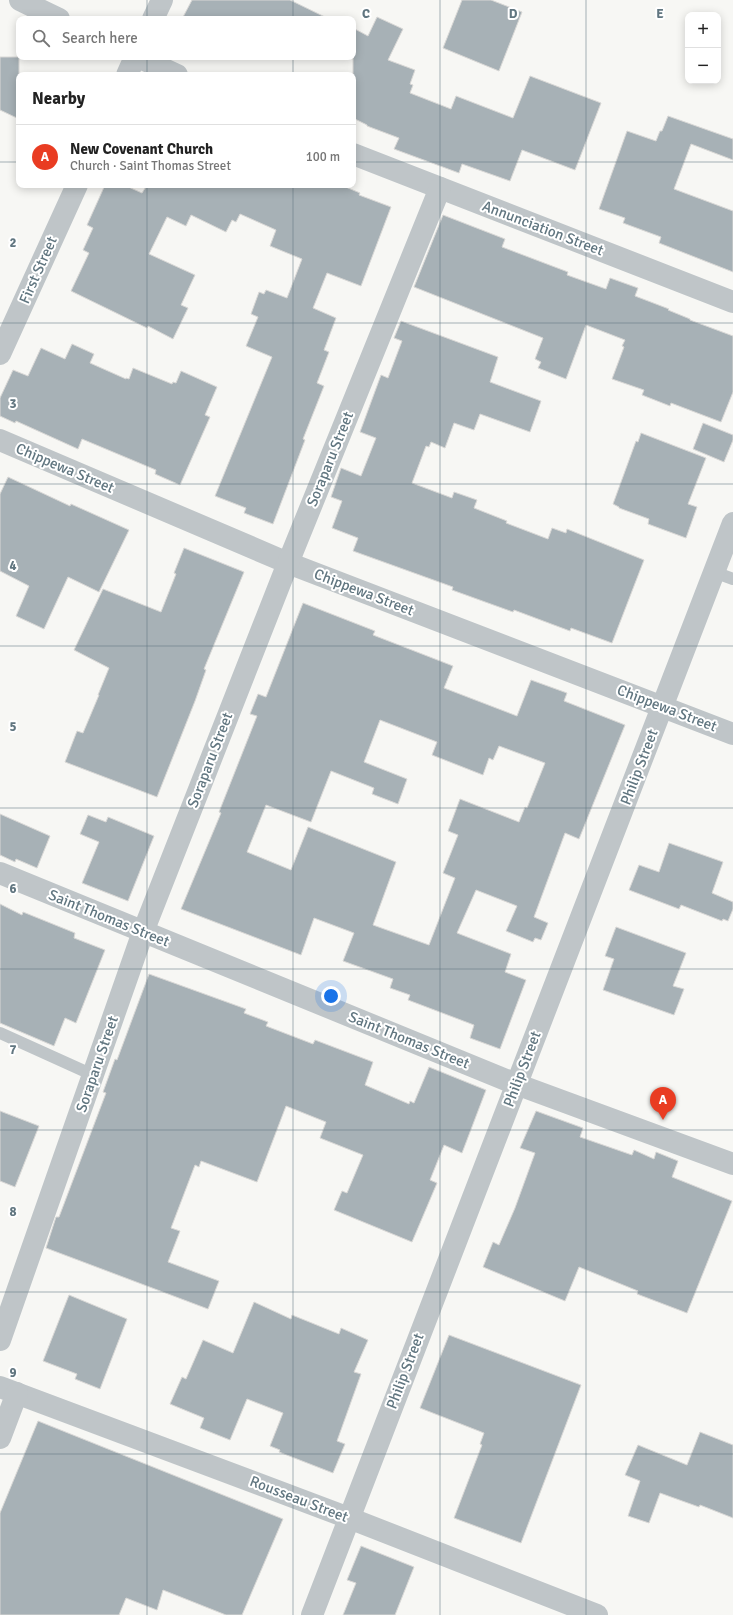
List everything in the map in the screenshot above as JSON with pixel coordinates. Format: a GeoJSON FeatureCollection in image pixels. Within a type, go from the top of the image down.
{"type":"FeatureCollection","features":[{"type":"Feature","properties":{"kind":"street"},"geometry":{"type":"LineString","coordinates":[[20,0],[53,16]]}},
{"type":"Feature","properties":{"kind":"street"},"geometry":{"type":"LineString","coordinates":[[154,16],[162,0]]}},
{"type":"Feature","properties":{"kind":"street"},"geometry":{"type":"LineString","coordinates":[[128,72],[134,60]]}},
{"type":"Feature","properties":{"kind":"street"},"geometry":{"type":"LineString","coordinates":[[144,60],[170,72]]}},
{"type":"Feature","properties":{"kind":"street","name":"Annunciation Street"},"geometry":{"type":"LineString","coordinates":[[356,155],[733,302]]}},
{"type":"Feature","properties":{"kind":"street","name":"First Street"},"geometry":{"type":"LineString","coordinates":[[0,354],[76,188]]}},
{"type":"Feature","properties":{"kind":"street","name":"Soraparu Street"},"geometry":{"type":"LineString","coordinates":[[0,1340],[143,932],[288,563],[440,188]]}},
{"type":"Feature","properties":{"kind":"street","name":"Chippewa Street"},"geometry":{"type":"LineString","coordinates":[[0,440],[288,563],[733,734]]}},
{"type":"Feature","properties":{"kind":"street","name":"Philip Street"},"geometry":{"type":"LineString","coordinates":[[312,1615],[662,706],[724,575],[733,523]]}},
{"type":"Feature","properties":{"kind":"street","name":"Saint Thomas Street"},"geometry":{"type":"LineString","coordinates":[[0,873],[516,1084],[733,1164]]}},
{"type":"Feature","properties":{"kind":"street"},"geometry":{"type":"LineString","coordinates":[[0,1438],[9,1390]]}},
{"type":"Feature","properties":{"kind":"street","name":"Rousseau Street"},"geometry":{"type":"LineString","coordinates":[[9,1390],[349,1518],[597,1615]]}},
{"type":"Feature","properties":{"kind":"lane"},"geometry":{"type":"LineString","coordinates":[[0,1033],[93,1074]]}},
{"type":"Feature","properties":{"kind":"building"},"geometry":{"type":"Polygon","coordinates":[[[192,0],[290,0],[323,16],[184,16],[192,0]]]}},
{"type":"Feature","properties":{"kind":"building"},"geometry":{"type":"Polygon","coordinates":[[[462,0],[491,0],[522,12],[499,71],[443,48],[462,0]]]}},
{"type":"Feature","properties":{"kind":"building"},"geometry":{"type":"Polygon","coordinates":[[[377,17],[403,29],[388,60],[415,70],[410,84],[413,85],[410,93],[451,109],[456,96],[513,118],[530,76],[601,103],[575,170],[522,150],[510,181],[462,164],[459,173],[394,149],[399,138],[367,126],[356,120],[356,72],[353,72],[353,60],[356,60],[356,30],[368,36],[377,17]]]}},
{"type":"Feature","properties":{"kind":"building"},"geometry":{"type":"Polygon","coordinates":[[[0,57],[16,57],[16,60],[19,60],[19,72],[16,72],[16,118],[0,110],[0,57]]]}},
{"type":"Feature","properties":{"kind":"building"},"geometry":{"type":"Polygon","coordinates":[[[668,116],[733,139],[733,160],[691,144],[674,189],[733,211],[733,272],[659,243],[661,237],[623,223],[625,218],[599,209],[627,131],[656,141],[668,116]]]}},
{"type":"Feature","properties":{"kind":"building"},"geometry":{"type":"Polygon","coordinates":[[[104,188],[131,188],[142,193],[145,188],[348,188],[360,193],[359,195],[391,207],[361,286],[327,273],[313,308],[336,318],[324,350],[329,352],[317,383],[324,386],[303,439],[305,440],[273,524],[244,513],[246,508],[215,496],[272,357],[246,346],[258,317],[251,314],[259,292],[264,294],[266,290],[287,298],[302,259],[270,246],[276,230],[240,214],[236,222],[232,220],[226,232],[191,215],[186,226],[167,217],[149,254],[195,275],[181,305],[188,308],[173,339],[71,291],[89,253],[83,250],[93,228],[87,225],[104,188]]]}},
{"type":"Feature","properties":{"kind":"building"},"geometry":{"type":"Polygon","coordinates":[[[443,215],[505,239],[502,247],[568,272],[567,275],[606,289],[610,278],[638,288],[635,296],[669,309],[668,310],[690,320],[733,336],[733,392],[721,422],[671,403],[670,406],[642,395],[644,390],[612,379],[624,347],[622,346],[625,340],[586,325],[566,379],[538,368],[541,362],[535,359],[543,338],[414,287],[443,215]]]}},
{"type":"Feature","properties":{"kind":"building"},"geometry":{"type":"Polygon","coordinates":[[[401,321],[498,357],[490,382],[541,401],[530,432],[480,414],[474,430],[454,423],[445,448],[431,442],[429,447],[426,446],[412,483],[452,498],[454,492],[477,500],[474,508],[507,521],[506,523],[548,539],[552,528],[566,533],[567,529],[644,560],[612,643],[571,628],[570,631],[514,610],[513,612],[452,590],[453,587],[353,551],[358,538],[332,528],[342,501],[331,497],[341,468],[361,476],[376,438],[360,432],[381,375],[388,378],[402,341],[394,338],[401,321]]]}},
{"type":"Feature","properties":{"kind":"building"},"geometry":{"type":"Polygon","coordinates":[[[72,344],[94,354],[90,363],[126,379],[129,379],[133,368],[172,384],[173,382],[176,383],[181,371],[217,387],[205,415],[210,417],[180,485],[155,474],[156,470],[82,439],[78,449],[16,421],[15,423],[0,416],[0,398],[13,370],[28,376],[41,348],[65,359],[72,344]]]}},
{"type":"Feature","properties":{"kind":"building"},"geometry":{"type":"Polygon","coordinates":[[[703,423],[733,435],[733,440],[724,462],[693,449],[703,423]]]}},
{"type":"Feature","properties":{"kind":"building"},"geometry":{"type":"Polygon","coordinates":[[[641,433],[706,458],[688,504],[697,507],[686,538],[648,524],[649,519],[619,508],[613,504],[636,441],[638,442],[641,433]]]}},
{"type":"Feature","properties":{"kind":"building"},"geometry":{"type":"Polygon","coordinates":[[[8,477],[70,506],[71,504],[129,530],[99,592],[68,577],[44,629],[16,616],[29,586],[0,571],[0,494],[8,477]]]}},
{"type":"Feature","properties":{"kind":"building"},"geometry":{"type":"Polygon","coordinates":[[[184,548],[244,572],[204,669],[206,670],[195,701],[157,797],[65,762],[77,731],[83,733],[109,668],[74,650],[103,589],[161,612],[176,574],[174,573],[184,548]]]}},
{"type":"Feature","properties":{"kind":"building"},"geometry":{"type":"Polygon","coordinates":[[[303,603],[375,631],[373,635],[453,666],[444,688],[517,716],[531,680],[567,693],[564,701],[625,725],[579,839],[565,833],[534,917],[548,923],[541,940],[535,938],[533,942],[506,931],[517,906],[476,890],[457,933],[511,954],[505,972],[526,980],[500,1049],[470,1038],[474,1025],[408,1000],[410,995],[390,988],[393,979],[343,961],[354,933],[314,918],[301,955],[181,909],[221,813],[219,812],[257,716],[250,714],[258,694],[266,697],[303,603]],[[380,720],[364,762],[407,779],[398,804],[372,794],[374,788],[331,771],[311,822],[266,805],[247,852],[291,870],[308,827],[396,862],[373,925],[429,945],[455,878],[443,873],[458,835],[448,831],[460,799],[519,822],[525,807],[527,808],[545,763],[499,746],[493,760],[489,758],[483,775],[432,755],[437,742],[380,720]]]}},
{"type":"Feature","properties":{"kind":"building"},"geometry":{"type":"Polygon","coordinates":[[[0,814],[50,836],[37,868],[16,859],[15,862],[0,855],[0,814]]]}},
{"type":"Feature","properties":{"kind":"building"},"geometry":{"type":"Polygon","coordinates":[[[88,815],[106,822],[108,817],[154,836],[128,901],[82,883],[99,842],[80,834],[88,815]]]}},
{"type":"Feature","properties":{"kind":"building"},"geometry":{"type":"Polygon","coordinates":[[[669,843],[723,862],[712,893],[733,902],[733,909],[728,921],[723,919],[722,921],[681,905],[679,909],[629,890],[639,865],[659,872],[669,843]]]}},
{"type":"Feature","properties":{"kind":"building"},"geometry":{"type":"Polygon","coordinates":[[[0,904],[22,915],[23,912],[75,933],[74,938],[105,950],[76,1023],[65,1018],[54,1046],[0,1023],[0,904]]]}},
{"type":"Feature","properties":{"kind":"building"},"geometry":{"type":"Polygon","coordinates":[[[616,927],[686,953],[673,986],[684,989],[674,1015],[603,990],[614,959],[605,956],[616,927]]]}},
{"type":"Feature","properties":{"kind":"building"},"geometry":{"type":"Polygon","coordinates":[[[149,974],[246,1009],[244,1013],[268,1022],[266,1026],[313,1044],[315,1040],[373,1062],[365,1085],[409,1104],[410,1101],[414,1103],[429,1067],[486,1090],[462,1153],[444,1145],[430,1180],[437,1183],[412,1242],[334,1210],[342,1191],[347,1193],[363,1155],[320,1138],[326,1122],[286,1106],[257,1182],[201,1161],[199,1167],[195,1165],[171,1228],[180,1231],[168,1262],[219,1281],[208,1309],[46,1248],[56,1217],[59,1217],[106,1093],[103,1092],[115,1059],[117,1060],[149,974]]]}},
{"type":"Feature","properties":{"kind":"building"},"geometry":{"type":"Polygon","coordinates":[[[0,1111],[39,1126],[15,1187],[0,1181],[0,1111]]]}},
{"type":"Feature","properties":{"kind":"building"},"geometry":{"type":"Polygon","coordinates":[[[536,1111],[583,1128],[580,1137],[632,1155],[634,1150],[654,1159],[656,1152],[678,1161],[672,1177],[732,1201],[687,1313],[637,1294],[638,1291],[579,1267],[565,1301],[483,1267],[493,1242],[499,1245],[515,1208],[535,1153],[520,1148],[536,1111]]]}},
{"type":"Feature","properties":{"kind":"building"},"geometry":{"type":"Polygon","coordinates":[[[69,1295],[127,1319],[100,1389],[75,1379],[77,1374],[43,1361],[69,1295]]]}},
{"type":"Feature","properties":{"kind":"building"},"geometry":{"type":"Polygon","coordinates":[[[254,1302],[291,1319],[292,1315],[339,1334],[341,1328],[368,1340],[354,1372],[361,1374],[337,1441],[345,1444],[333,1473],[279,1452],[280,1450],[270,1446],[283,1413],[247,1399],[230,1440],[200,1428],[204,1418],[170,1404],[182,1377],[186,1379],[203,1340],[233,1353],[254,1302]]]}},
{"type":"Feature","properties":{"kind":"building"},"geometry":{"type":"Polygon","coordinates":[[[449,1335],[581,1385],[521,1543],[454,1518],[482,1445],[480,1444],[484,1433],[420,1408],[449,1335]]]}},
{"type":"Feature","properties":{"kind":"building"},"geometry":{"type":"Polygon","coordinates":[[[38,1421],[283,1519],[242,1615],[226,1615],[163,1590],[157,1610],[126,1598],[119,1615],[0,1615],[0,1513],[38,1421]]]}},
{"type":"Feature","properties":{"kind":"building"},"geometry":{"type":"Polygon","coordinates":[[[700,1432],[733,1445],[733,1518],[700,1505],[699,1507],[660,1493],[649,1523],[628,1516],[640,1481],[625,1475],[638,1445],[687,1465],[700,1432]]]}},
{"type":"Feature","properties":{"kind":"building"},"geometry":{"type":"Polygon","coordinates":[[[361,1546],[414,1567],[395,1615],[343,1615],[356,1583],[347,1580],[361,1546]]]}},
{"type":"Feature","properties":{"kind":"place","name":"New Covenant Church"},"geometry":{"type":"Point","coordinates":[663,1120]}}]}
